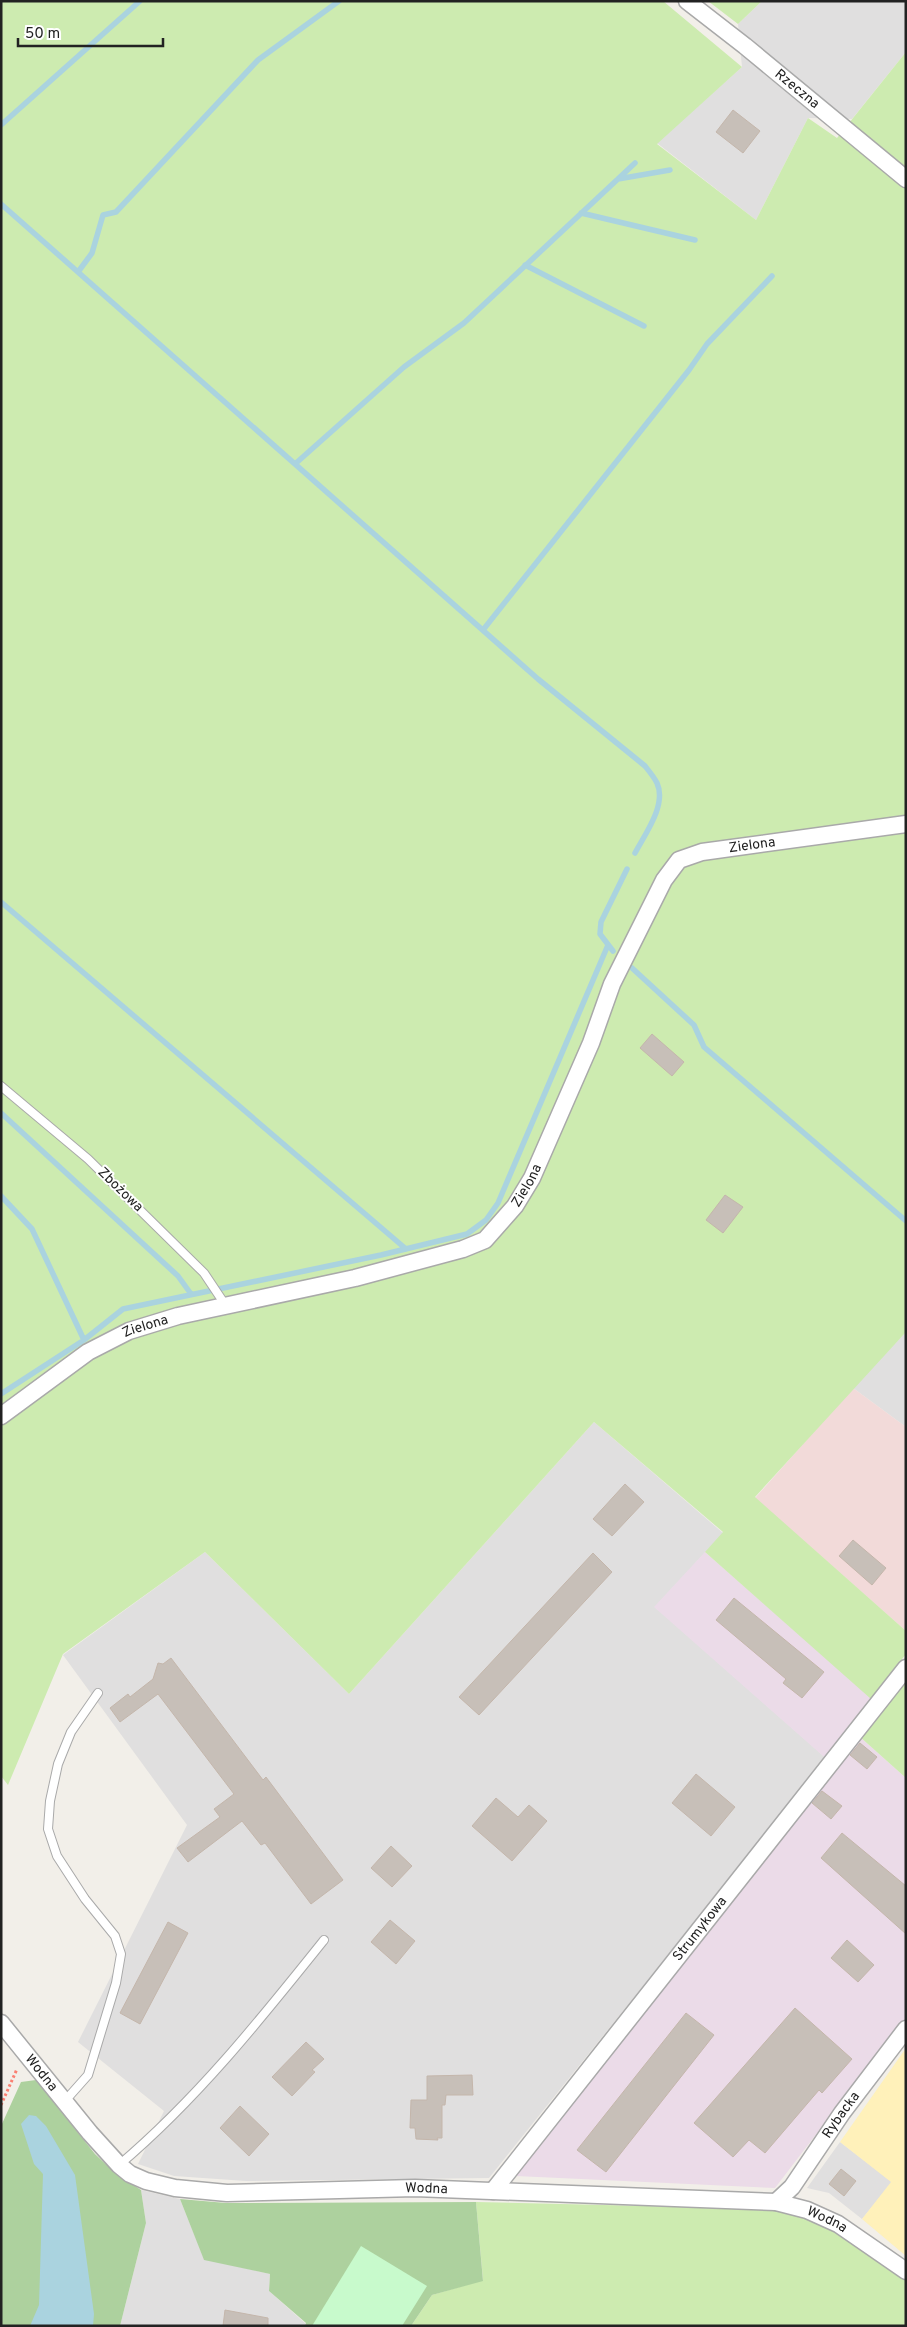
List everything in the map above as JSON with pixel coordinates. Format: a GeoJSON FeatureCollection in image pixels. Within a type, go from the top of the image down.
{"type":"FeatureCollection","features":[{"type":"Feature","properties":{"kind":"street","name":"Rzeczna"},"geometry":{"type":"LineString","coordinates":[[687,1],[745,46],[906,179]]}},
{"type":"Feature","properties":{"kind":"street","name":"Zielona"},"geometry":{"type":"LineString","coordinates":[[1,1416],[88,1352],[129,1331],[178,1316],[355,1278],[463,1249],[485,1240],[515,1206],[532,1178],[591,1043],[612,984],[664,880],[679,860],[702,852],[906,824]]}},
{"type":"Feature","properties":{"kind":"street","name":"Strumykowa"},"geometry":{"type":"LineString","coordinates":[[493,2190],[906,1668]]}},
{"type":"Feature","properties":{"kind":"street","name":"Wodna"},"geometry":{"type":"LineString","coordinates":[[1,2023],[64,2102],[119,2165],[130,2174],[146,2182],[175,2188],[227,2193],[415,2188],[776,2202],[807,2210],[838,2224],[906,2271]]}},
{"type":"Feature","properties":{"kind":"street","name":"Rybacka"},"geometry":{"type":"LineString","coordinates":[[776,2202],[792,2187],[842,2113],[906,2029]]}},
{"type":"Feature","properties":{"kind":"lane","name":"Zbożowa"},"geometry":{"type":"LineString","coordinates":[[1,1086],[88,1159],[157,1226],[204,1272],[226,1306]]}},
{"type":"Feature","properties":{"kind":"lane"},"geometry":{"type":"LineString","coordinates":[[64,2102],[88,2075],[116,1983],[121,1954],[115,1936],[85,1898],[57,1856],[48,1829],[50,1801],[58,1764],[71,1732],[98,1693]]}},
{"type":"Feature","properties":{"kind":"lane"},"geometry":{"type":"LineString","coordinates":[[119,2165],[153,2136],[217,2071],[324,1940]]}},
{"type":"Feature","properties":{"kind":"path"},"geometry":{"type":"LineString","coordinates":[[1,2105],[25,2052]]}},
{"type":"Feature","properties":{"kind":"shaded area"},"geometry":{"type":"Polygon","coordinates":[[[762,1],[906,1],[906,52],[852,119],[808,118],[756,220],[657,143],[742,67],[738,24],[762,1]]]}},
{"type":"Feature","properties":{"kind":"shaded area"},"geometry":{"type":"Polygon","coordinates":[[[906,1332],[906,1427],[853,1388],[906,1332]]]}},
{"type":"Feature","properties":{"kind":"shaded area"},"geometry":{"type":"Polygon","coordinates":[[[853,1388],[906,1427],[906,1631],[755,1498],[853,1388]]]}},
{"type":"Feature","properties":{"kind":"shaded area"},"geometry":{"type":"Polygon","coordinates":[[[594,1422],[723,1533],[655,1607],[826,1758],[489,2178],[246,2181],[174,2176],[138,2164],[164,2111],[78,2042],[187,1825],[63,1655],[205,1552],[349,1694],[594,1422]]]}},
{"type":"Feature","properties":{"kind":"shaded area"},"geometry":{"type":"Polygon","coordinates":[[[705,1552],[878,1704],[831,1763],[654,1607],[705,1552]]]}},
{"type":"Feature","properties":{"kind":"shaded area"},"geometry":{"type":"Polygon","coordinates":[[[859,1736],[906,1778],[906,2017],[775,2188],[516,2176],[859,1736]]]}},
{"type":"Feature","properties":{"kind":"shaded area"},"geometry":{"type":"Polygon","coordinates":[[[840,2142],[892,2182],[862,2219],[829,2193],[807,2188],[840,2142]]]}},
{"type":"Feature","properties":{"kind":"shaded area"},"geometry":{"type":"Polygon","coordinates":[[[141,2190],[180,2199],[204,2259],[270,2274],[269,2291],[306,2324],[305,2326],[120,2326],[146,2223],[141,2190]]]}},
{"type":"Feature","properties":{"kind":"green space"},"geometry":{"type":"Polygon","coordinates":[[[1,1],[663,1],[742,67],[657,144],[756,220],[808,118],[837,138],[906,52],[906,1332],[755,1497],[906,1631],[906,1654],[871,1699],[705,1552],[723,1532],[594,1422],[349,1694],[205,1552],[63,1654],[8,1785],[1,1776],[1,1]]]}},
{"type":"Feature","properties":{"kind":"green space"},"geometry":{"type":"Polygon","coordinates":[[[708,1],[762,1],[738,24],[708,1]]]}},
{"type":"Feature","properties":{"kind":"green space"},"geometry":{"type":"Polygon","coordinates":[[[906,1678],[906,1778],[859,1736],[906,1678]]]}},
{"type":"Feature","properties":{"kind":"green space"},"geometry":{"type":"Polygon","coordinates":[[[36,2080],[95,2154],[114,2172],[141,2190],[146,2223],[120,2326],[1,2326],[1,2126],[21,2082],[36,2080]]]}},
{"type":"Feature","properties":{"kind":"green space"},"geometry":{"type":"Polygon","coordinates":[[[180,2199],[226,2203],[476,2202],[483,2281],[432,2295],[411,2326],[305,2326],[306,2323],[269,2291],[270,2274],[204,2260],[180,2199]]]}},
{"type":"Feature","properties":{"kind":"green space"},"geometry":{"type":"Polygon","coordinates":[[[476,2202],[776,2209],[810,2218],[838,2232],[906,2279],[906,2326],[411,2326],[432,2295],[483,2280],[476,2202]]]}},
{"type":"Feature","properties":{"kind":"green space"},"geometry":{"type":"Polygon","coordinates":[[[361,2246],[427,2286],[402,2326],[312,2326],[361,2246]]]}},
{"type":"Feature","properties":{"kind":"sand"},"geometry":{"type":"Polygon","coordinates":[[[906,2048],[906,2256],[862,2219],[891,2182],[840,2142],[906,2048]]]}},
{"type":"Feature","properties":{"kind":"water"},"geometry":{"type":"Polygon","coordinates":[[[29,2115],[36,2116],[46,2126],[75,2175],[94,2314],[93,2326],[30,2326],[39,2305],[43,2174],[34,2164],[21,2124],[29,2115]]]}},
{"type":"Feature","properties":{"kind":"building"},"geometry":{"type":"Polygon","coordinates":[[[733,110],[760,131],[743,153],[716,132],[733,110]]]}},
{"type":"Feature","properties":{"kind":"building"},"geometry":{"type":"Polygon","coordinates":[[[652,1034],[684,1062],[672,1076],[640,1048],[652,1034]]]}},
{"type":"Feature","properties":{"kind":"building"},"geometry":{"type":"Polygon","coordinates":[[[725,1195],[743,1207],[723,1233],[706,1220],[725,1195]]]}},
{"type":"Feature","properties":{"kind":"building"},"geometry":{"type":"Polygon","coordinates":[[[625,1484],[644,1502],[612,1536],[593,1519],[625,1484]]]}},
{"type":"Feature","properties":{"kind":"building"},"geometry":{"type":"Polygon","coordinates":[[[853,1540],[886,1568],[872,1585],[839,1556],[853,1540]]]}},
{"type":"Feature","properties":{"kind":"building"},"geometry":{"type":"Polygon","coordinates":[[[593,1553],[612,1572],[479,1715],[459,1697],[593,1553]]]}},
{"type":"Feature","properties":{"kind":"building"},"geometry":{"type":"Polygon","coordinates":[[[734,1598],[824,1672],[802,1698],[783,1683],[786,1679],[716,1620],[734,1598]]]}},
{"type":"Feature","properties":{"kind":"building"},"geometry":{"type":"Polygon","coordinates":[[[171,1658],[263,1780],[266,1777],[343,1880],[311,1904],[265,1843],[261,1845],[242,1821],[188,1862],[177,1848],[220,1817],[214,1809],[234,1794],[158,1694],[120,1722],[110,1708],[128,1694],[130,1697],[153,1679],[158,1663],[163,1664],[171,1658]]]}},
{"type":"Feature","properties":{"kind":"building"},"geometry":{"type":"Polygon","coordinates":[[[860,1743],[877,1757],[867,1769],[850,1755],[860,1743]]]}},
{"type":"Feature","properties":{"kind":"building"},"geometry":{"type":"Polygon","coordinates":[[[696,1774],[735,1807],[711,1836],[672,1803],[696,1774]]]}},
{"type":"Feature","properties":{"kind":"building"},"geometry":{"type":"Polygon","coordinates":[[[822,1791],[842,1806],[831,1819],[812,1803],[822,1791]]]}},
{"type":"Feature","properties":{"kind":"building"},"geometry":{"type":"Polygon","coordinates":[[[496,1798],[518,1817],[529,1805],[547,1821],[512,1861],[472,1826],[496,1798]]]}},
{"type":"Feature","properties":{"kind":"building"},"geometry":{"type":"Polygon","coordinates":[[[842,1833],[906,1886],[906,1934],[821,1858],[842,1833]]]}},
{"type":"Feature","properties":{"kind":"building"},"geometry":{"type":"Polygon","coordinates":[[[391,1846],[412,1866],[392,1887],[371,1868],[391,1846]]]}},
{"type":"Feature","properties":{"kind":"building"},"geometry":{"type":"Polygon","coordinates":[[[390,1920],[415,1941],[396,1964],[371,1942],[390,1920]]]}},
{"type":"Feature","properties":{"kind":"building"},"geometry":{"type":"Polygon","coordinates":[[[168,1922],[188,1933],[140,2024],[120,2013],[168,1922]]]}},
{"type":"Feature","properties":{"kind":"building"},"geometry":{"type":"Polygon","coordinates":[[[847,1940],[874,1965],[858,1982],[831,1958],[847,1940]]]}},
{"type":"Feature","properties":{"kind":"building"},"geometry":{"type":"Polygon","coordinates":[[[795,2008],[852,2059],[822,2093],[819,2090],[765,2153],[749,2140],[733,2157],[694,2123],[795,2008]]]}},
{"type":"Feature","properties":{"kind":"building"},"geometry":{"type":"Polygon","coordinates":[[[686,2013],[714,2035],[606,2172],[577,2150],[686,2013]]]}},
{"type":"Feature","properties":{"kind":"building"},"geometry":{"type":"Polygon","coordinates":[[[306,2042],[324,2059],[312,2070],[315,2072],[292,2096],[272,2077],[306,2042]]]}},
{"type":"Feature","properties":{"kind":"building"},"geometry":{"type":"Polygon","coordinates":[[[472,2075],[473,2095],[446,2095],[445,2105],[442,2105],[442,2138],[437,2138],[438,2140],[416,2139],[415,2128],[410,2128],[411,2100],[427,2100],[427,2076],[472,2075]]]}},
{"type":"Feature","properties":{"kind":"building"},"geometry":{"type":"Polygon","coordinates":[[[240,2106],[269,2134],[249,2156],[220,2128],[240,2106]]]}},
{"type":"Feature","properties":{"kind":"building"},"geometry":{"type":"Polygon","coordinates":[[[841,2169],[856,2181],[844,2196],[829,2184],[841,2169]]]}},
{"type":"Feature","properties":{"kind":"building"},"geometry":{"type":"Polygon","coordinates":[[[225,2310],[268,2318],[268,2326],[223,2326],[225,2310]]]}},
{"type":"Feature","properties":{"kind":"waterway"},"geometry":{"type":"LineString","coordinates":[[1,125],[140,1]]}},
{"type":"Feature","properties":{"kind":"waterway"},"geometry":{"type":"LineString","coordinates":[[78,272],[92,253],[103,215],[116,212],[258,60],[339,1]]}},
{"type":"Feature","properties":{"kind":"waterway"},"geometry":{"type":"LineString","coordinates":[[295,464],[404,367],[464,323],[635,163]]}},
{"type":"Feature","properties":{"kind":"waterway"},"geometry":{"type":"LineString","coordinates":[[618,179],[670,170]]}},
{"type":"Feature","properties":{"kind":"waterway"},"geometry":{"type":"LineString","coordinates":[[1,204],[538,679],[645,766],[657,783],[659,801],[654,819],[635,853]]}},
{"type":"Feature","properties":{"kind":"waterway"},"geometry":{"type":"LineString","coordinates":[[581,213],[695,240]]}},
{"type":"Feature","properties":{"kind":"waterway"},"geometry":{"type":"LineString","coordinates":[[525,265],[644,326]]}},
{"type":"Feature","properties":{"kind":"waterway"},"geometry":{"type":"LineString","coordinates":[[483,630],[689,370],[707,344],[772,276]]}},
{"type":"Feature","properties":{"kind":"waterway"},"geometry":{"type":"LineString","coordinates":[[613,951],[600,934],[601,922],[627,869]]}},
{"type":"Feature","properties":{"kind":"waterway"},"geometry":{"type":"LineString","coordinates":[[1,902],[406,1249]]}},
{"type":"Feature","properties":{"kind":"waterway"},"geometry":{"type":"LineString","coordinates":[[1,1394],[84,1340],[123,1309],[381,1255],[467,1234],[486,1220],[498,1203],[608,945]]}},
{"type":"Feature","properties":{"kind":"waterway"},"geometry":{"type":"LineString","coordinates":[[632,968],[694,1025],[704,1047],[906,1221]]}},
{"type":"Feature","properties":{"kind":"waterway"},"geometry":{"type":"LineString","coordinates":[[1,1113],[178,1276],[191,1294]]}},
{"type":"Feature","properties":{"kind":"waterway"},"geometry":{"type":"LineString","coordinates":[[1,1196],[32,1229],[84,1340]]}}]}
